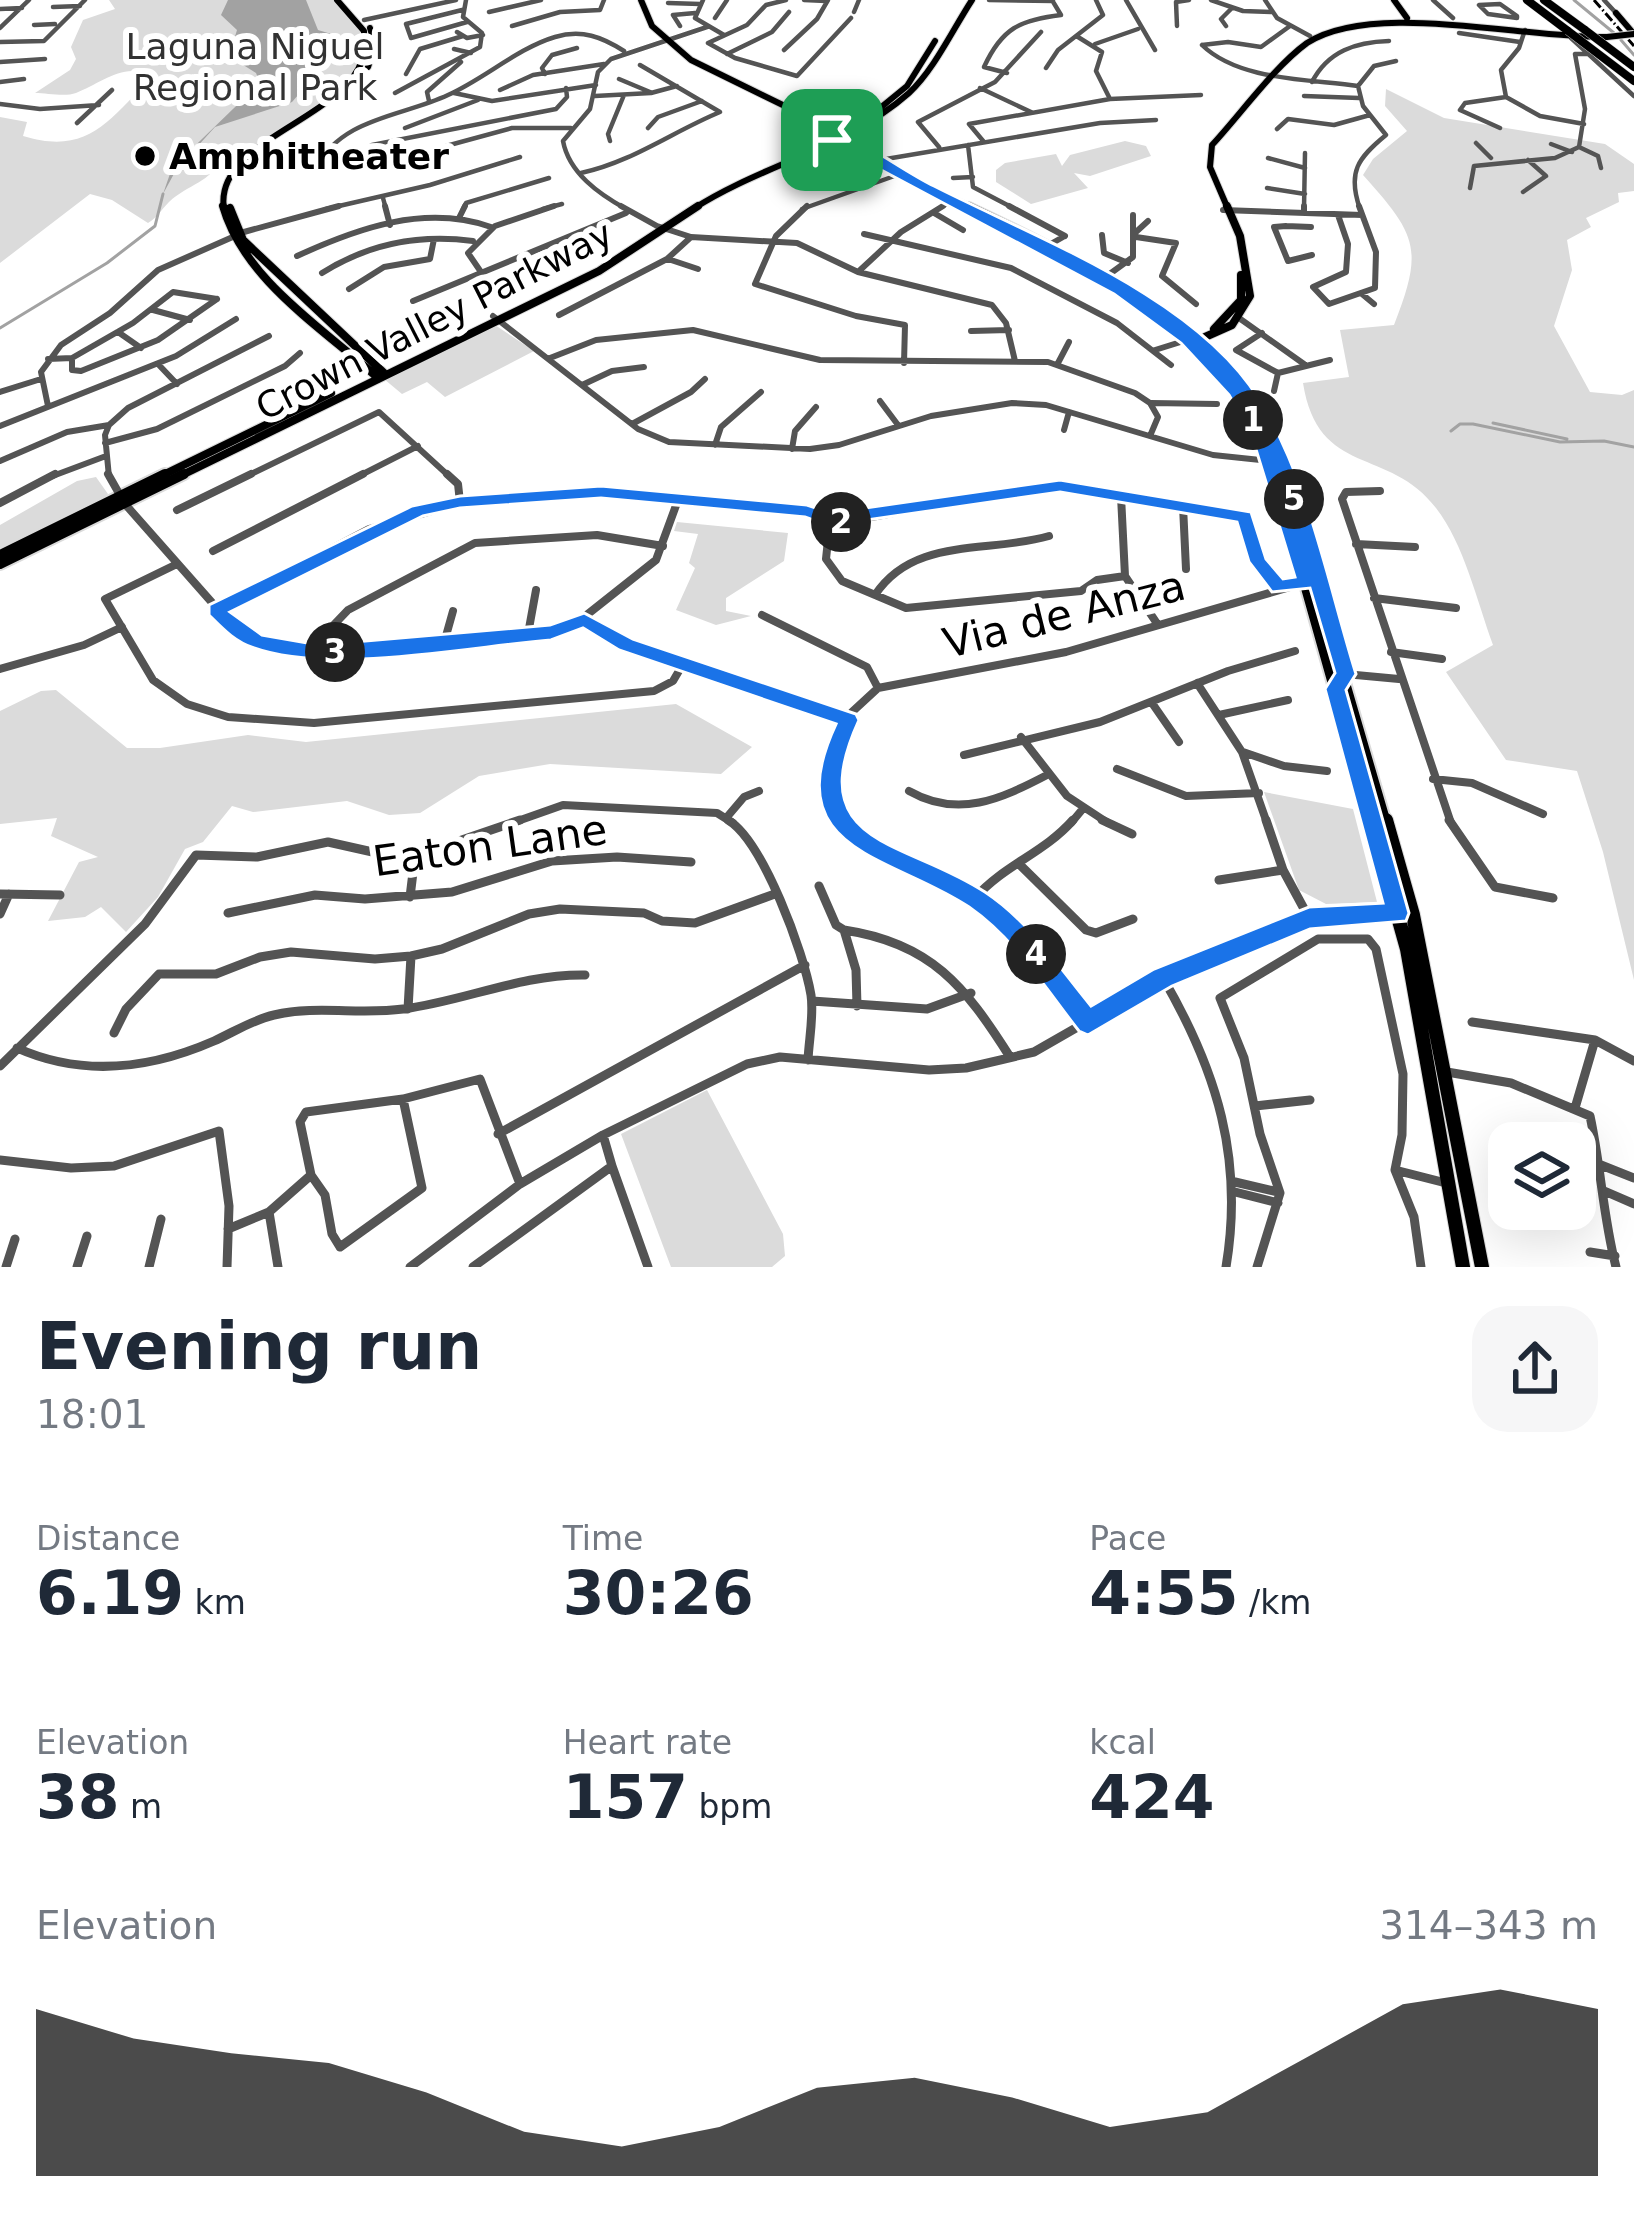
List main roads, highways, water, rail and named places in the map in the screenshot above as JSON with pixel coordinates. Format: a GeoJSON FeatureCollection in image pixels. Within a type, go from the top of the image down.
{"type":"FeatureCollection","features":[{"type":"Feature","properties":{"kind":"highway"},"geometry":{"type":"LineString","coordinates":[[1527,0],[1634,81]]}},
{"type":"Feature","properties":{"kind":"highway"},"geometry":{"type":"LineString","coordinates":[[1544,0],[1634,67]]}},
{"type":"Feature","properties":{"kind":"main road"},"geometry":{"type":"LineString","coordinates":[[638,0],[663,41],[693,67],[1103,279],[1192,339],[1251,399],[1292,491],[1315,582],[1328,662],[1405,914],[1463,1267]]}},
{"type":"Feature","properties":{"kind":"main road","name":"Crown Valley Parkway"},"geometry":{"type":"LineString","coordinates":[[0,560],[624,258],[716,187],[874,121],[908,97],[967,0]]}},
{"type":"Feature","properties":{"kind":"main road"},"geometry":{"type":"LineString","coordinates":[[1396,0],[1409,17]]}},
{"type":"Feature","properties":{"kind":"main road"},"geometry":{"type":"LineString","coordinates":[[228,192],[260,150],[338,99],[363,74],[375,46],[364,20],[342,3]]}},
{"type":"Feature","properties":{"kind":"main road"},"geometry":{"type":"LineString","coordinates":[[342,3],[364,31]]}},
{"type":"Feature","properties":{"kind":"main road"},"geometry":{"type":"LineString","coordinates":[[1631,14],[1616,13],[1634,34]]}},
{"type":"Feature","properties":{"kind":"main road"},"geometry":{"type":"LineString","coordinates":[[1311,38],[1357,23],[1409,17],[1570,35],[1634,34]]}},
{"type":"Feature","properties":{"kind":"main road"},"geometry":{"type":"LineString","coordinates":[[1192,339],[1235,316],[1241,300],[1236,244],[1226,210],[1205,169],[1205,146],[1215,129],[1311,38],[1348,22],[1409,17],[1507,21],[1525,31]]}},
{"type":"Feature","properties":{"kind":"main road"},"geometry":{"type":"LineString","coordinates":[[364,20],[365,56],[349,81],[327,102],[259,146],[236,171],[228,192],[237,237],[379,374]]}},
{"type":"Feature","properties":{"kind":"main road"},"geometry":{"type":"LineString","coordinates":[[1481,24],[1507,21]]}},
{"type":"Feature","properties":{"kind":"main road"},"geometry":{"type":"LineString","coordinates":[[832,136],[895,175],[1045,248]]}},
{"type":"Feature","properties":{"kind":"main road"},"geometry":{"type":"LineString","coordinates":[[854,153],[880,160]]}},
{"type":"Feature","properties":{"kind":"main road"},"geometry":{"type":"LineString","coordinates":[[938,191],[950,202],[981,212]]}},
{"type":"Feature","properties":{"kind":"main road"},"geometry":{"type":"LineString","coordinates":[[1192,339],[1235,392],[1270,461],[1346,674],[1447,1072],[1482,1267]]}},
{"type":"Feature","properties":{"kind":"main road"},"geometry":{"type":"LineString","coordinates":[[1268,432],[1275,455],[1270,461]]}},
{"type":"Feature","properties":{"kind":"main road"},"geometry":{"type":"LineString","coordinates":[[1270,461],[1277,464],[1292,491]]}},
{"type":"Feature","properties":{"kind":"main road"},"geometry":{"type":"LineString","coordinates":[[1328,662],[1346,674]]}},
{"type":"Feature","properties":{"kind":"main road"},"geometry":{"type":"LineString","coordinates":[[1336,689],[1346,674]]}},
{"type":"Feature","properties":{"kind":"waterway"},"geometry":{"type":"LineString","coordinates":[[1574,0],[1614,33]]}},
{"type":"Feature","properties":{"kind":"waterway"},"geometry":{"type":"LineString","coordinates":[[1621,40],[1634,55]]}},
{"type":"Feature","properties":{"kind":"waterway"},"geometry":{"type":"LineString","coordinates":[[0,328],[107,263],[155,226],[163,194]]}},
{"type":"Feature","properties":{"kind":"waterway"},"geometry":{"type":"LineString","coordinates":[[1493,423],[1567,439]]}},
{"type":"Feature","properties":{"kind":"waterway"},"geometry":{"type":"LineString","coordinates":[[1451,431],[1460,424],[1473,424],[1560,442],[1604,441],[1634,447]]}},
{"type":"Feature","properties":{"kind":"railway"},"geometry":{"type":"LineString","coordinates":[[1594,0],[1634,46]]}},
{"type":"Feature","properties":{"kind":"place","name":"Amphitheater"},"geometry":{"type":"Point","coordinates":[145,156]}},
{"type":"Feature","properties":{"kind":"park label","name":"Laguna Niguel Regional Park"},"geometry":{"type":"Point","coordinates":[255,66]}}]}
